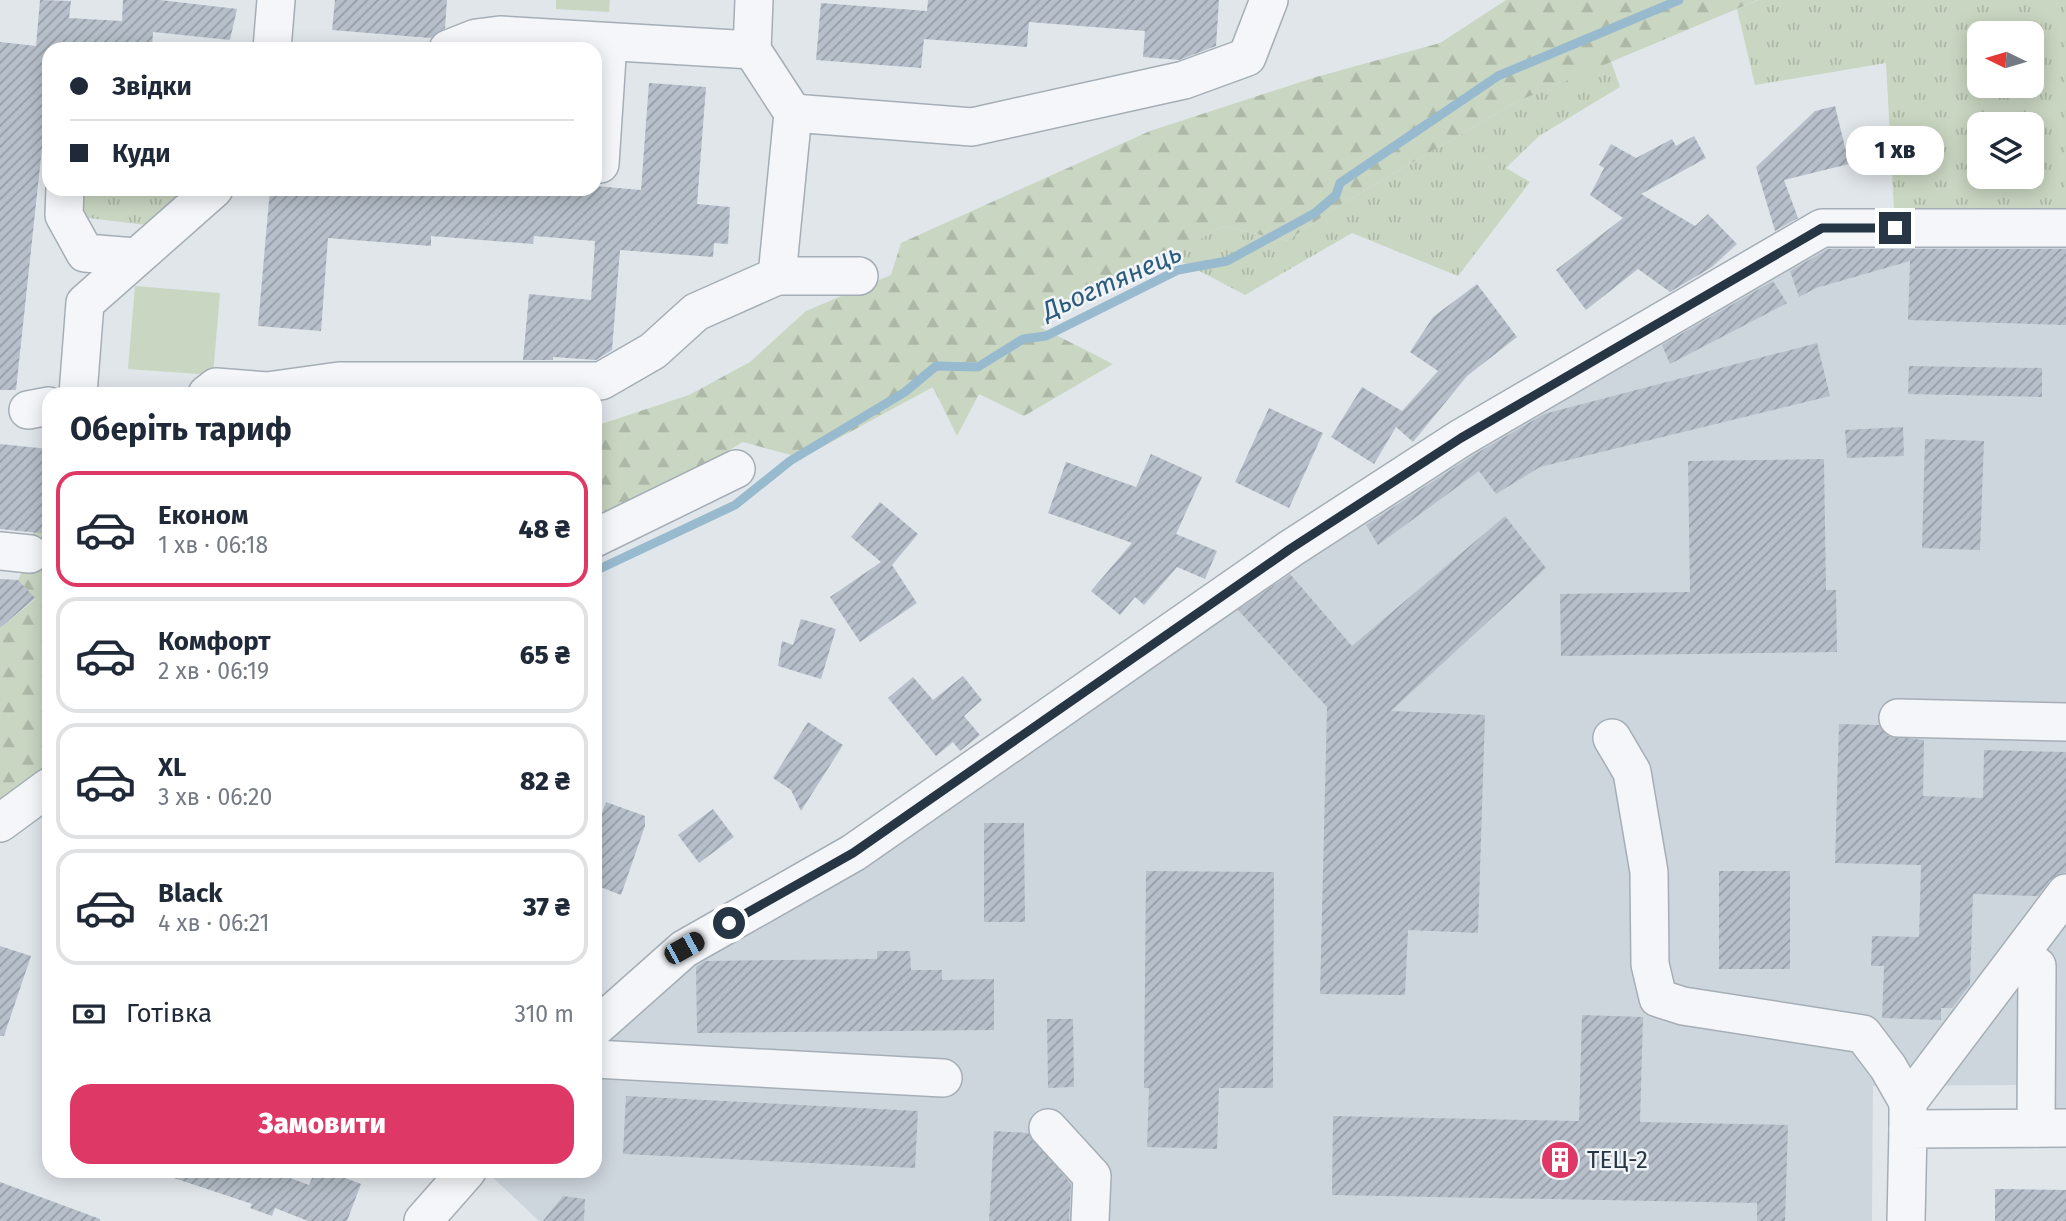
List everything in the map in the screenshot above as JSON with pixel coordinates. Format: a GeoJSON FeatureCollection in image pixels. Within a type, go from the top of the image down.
{"type":"FeatureCollection","features":[{"type":"Feature","properties":{"kind":"street"},"geometry":{"type":"LineString","coordinates":[[273,42],[276,0]]}},
{"type":"Feature","properties":{"kind":"street"},"geometry":{"type":"LineString","coordinates":[[754,0],[751,50],[793,113],[777,276]]}},
{"type":"Feature","properties":{"kind":"street"},"geometry":{"type":"LineString","coordinates":[[793,113],[958,128],[1184,80],[1247,57],[1269,0]]}},
{"type":"Feature","properties":{"kind":"street"},"geometry":{"type":"LineString","coordinates":[[469,42],[487,36],[751,50]]}},
{"type":"Feature","properties":{"kind":"street"},"geometry":{"type":"LineString","coordinates":[[602,134],[608,42]]}},
{"type":"Feature","properties":{"kind":"street"},"geometry":{"type":"LineString","coordinates":[[65,196],[64,215],[85,253],[136,257]]}},
{"type":"Feature","properties":{"kind":"street"},"geometry":{"type":"LineString","coordinates":[[79,387],[85,303],[206,196]]}},
{"type":"Feature","properties":{"kind":"street"},"geometry":{"type":"LineString","coordinates":[[602,1022],[684,948],[853,853],[1290,549],[1461,438],[1822,228],[2066,228]]}},
{"type":"Feature","properties":{"kind":"street"},"geometry":{"type":"LineString","coordinates":[[299,387],[339,382],[601,381],[653,351],[696,312],[777,276],[859,276]]}},
{"type":"Feature","properties":{"kind":"street"},"geometry":{"type":"LineString","coordinates":[[602,535],[736,469]]}},
{"type":"Feature","properties":{"kind":"street"},"geometry":{"type":"LineString","coordinates":[[1898,718],[2066,722]]}},
{"type":"Feature","properties":{"kind":"street"},"geometry":{"type":"LineString","coordinates":[[1612,738],[1632,772],[1649,872],[1650,964],[1658,998],[1683,1006],[1863,1034],[1888,1067],[1908,1115],[1906,1221]]}},
{"type":"Feature","properties":{"kind":"street"},"geometry":{"type":"LineString","coordinates":[[0,823],[42,792]]}},
{"type":"Feature","properties":{"kind":"street"},"geometry":{"type":"LineString","coordinates":[[1908,1115],[2066,893]]}},
{"type":"Feature","properties":{"kind":"street"},"geometry":{"type":"LineString","coordinates":[[1908,1115],[2051,1128],[2037,966]]}},
{"type":"Feature","properties":{"kind":"street"},"geometry":{"type":"LineString","coordinates":[[602,1059],[943,1078]]}},
{"type":"Feature","properties":{"kind":"street"},"geometry":{"type":"LineString","coordinates":[[1048,1128],[1092,1176],[1090,1221]]}},
{"type":"Feature","properties":{"kind":"street"},"geometry":{"type":"LineString","coordinates":[[424,1221],[461,1178]]}},
{"type":"Feature","properties":{"kind":"shaded area"},"geometry":{"type":"Polygon","coordinates":[[[1825,233],[2066,239],[2066,1137],[2017,1137],[2016,1085],[1873,1086],[1872,1221],[539,1221],[493,1178],[602,1178],[602,1050],[692,958],[1293,555],[1825,233]]]}},
{"type":"Feature","properties":{"kind":"green space"},"geometry":{"type":"Polygon","coordinates":[[[556,0],[610,0],[609,12],[556,9],[556,0]]]}},
{"type":"Feature","properties":{"kind":"green space"},"geometry":{"type":"Polygon","coordinates":[[[1506,0],[1758,0],[1518,101],[1338,206],[1287,241],[1222,226],[1143,273],[1040,327],[1113,364],[1024,416],[979,394],[957,436],[933,387],[802,458],[743,442],[602,524],[602,424],[689,395],[750,362],[806,311],[891,275],[901,243],[1150,131],[1316,77],[1440,43],[1506,0]]]}},
{"type":"Feature","properties":{"kind":"green space"},"geometry":{"type":"Polygon","coordinates":[[[1759,0],[2066,0],[2066,239],[1895,228],[1886,63],[1755,85],[1737,9],[1759,0]]]}},
{"type":"Feature","properties":{"kind":"green space"},"geometry":{"type":"Polygon","coordinates":[[[1611,61],[1620,87],[1539,136],[1506,168],[1530,182],[1458,276],[1352,233],[1245,295],[1171,256],[1222,226],[1287,241],[1338,206],[1518,101],[1611,61]]]}},
{"type":"Feature","properties":{"kind":"green space"},"geometry":{"type":"Polygon","coordinates":[[[65,196],[206,196],[170,228],[64,215],[65,196]]]}},
{"type":"Feature","properties":{"kind":"green space"},"geometry":{"type":"Polygon","coordinates":[[[135,286],[220,293],[213,375],[128,369],[135,286]]]}},
{"type":"Feature","properties":{"kind":"green space"},"geometry":{"type":"Polygon","coordinates":[[[33,532],[42,533],[42,792],[0,823],[0,628],[35,599],[18,580],[30,554],[33,532]]]}},
{"type":"Feature","properties":{"kind":"building"},"geometry":{"type":"Polygon","coordinates":[[[40,0],[71,1],[69,18],[122,21],[123,0],[160,0],[237,9],[230,40],[153,32],[152,42],[42,42],[42,148],[16,390],[0,390],[0,42],[36,46],[40,0]]]}},
{"type":"Feature","properties":{"kind":"building"},"geometry":{"type":"Polygon","coordinates":[[[335,0],[447,0],[445,28],[430,38],[332,30],[335,0]]]}},
{"type":"Feature","properties":{"kind":"building"},"geometry":{"type":"Polygon","coordinates":[[[928,0],[1219,0],[1216,46],[1179,60],[1143,57],[1145,31],[1029,22],[1027,47],[924,39],[921,68],[816,60],[821,3],[927,11],[928,0]]]}},
{"type":"Feature","properties":{"kind":"building"},"geometry":{"type":"Polygon","coordinates":[[[649,83],[706,87],[697,204],[730,207],[728,244],[714,243],[713,257],[620,250],[612,350],[596,360],[553,357],[553,360],[523,360],[529,294],[591,300],[595,241],[534,236],[533,244],[431,236],[431,246],[328,238],[321,331],[258,326],[269,196],[602,196],[602,187],[641,190],[649,83]]]}},
{"type":"Feature","properties":{"kind":"building"},"geometry":{"type":"Polygon","coordinates":[[[1835,106],[1849,164],[1784,180],[1798,218],[1775,231],[1756,167],[1815,111],[1835,106]]]}},
{"type":"Feature","properties":{"kind":"building"},"geometry":{"type":"Polygon","coordinates":[[[1694,136],[1706,158],[1641,194],[1695,226],[1708,214],[1737,244],[1712,267],[1670,292],[1638,269],[1586,310],[1556,270],[1623,218],[1590,195],[1604,168],[1599,165],[1611,144],[1636,158],[1672,139],[1676,146],[1694,136]]]}},
{"type":"Feature","properties":{"kind":"building"},"geometry":{"type":"Polygon","coordinates":[[[1828,249],[2066,249],[2066,325],[1908,320],[1910,261],[1816,288],[1799,297],[1790,271],[1828,249]]]}},
{"type":"Feature","properties":{"kind":"building"},"geometry":{"type":"Polygon","coordinates":[[[1773,281],[1787,303],[1670,364],[1662,345],[1773,281]]]}},
{"type":"Feature","properties":{"kind":"building"},"geometry":{"type":"Polygon","coordinates":[[[1477,284],[1517,337],[1467,376],[1413,442],[1396,427],[1374,464],[1331,437],[1362,387],[1402,411],[1438,371],[1410,352],[1433,317],[1477,284]]]}},
{"type":"Feature","properties":{"kind":"building"},"geometry":{"type":"Polygon","coordinates":[[[1817,343],[1830,396],[1540,467],[1496,494],[1479,471],[1378,545],[1366,525],[1472,456],[1544,414],[1817,343]]]}},
{"type":"Feature","properties":{"kind":"building"},"geometry":{"type":"Polygon","coordinates":[[[1909,366],[2042,368],[2042,397],[1908,394],[1909,366]]]}},
{"type":"Feature","properties":{"kind":"building"},"geometry":{"type":"Polygon","coordinates":[[[1269,408],[1323,433],[1289,508],[1235,482],[1269,408]]]}},
{"type":"Feature","properties":{"kind":"building"},"geometry":{"type":"Polygon","coordinates":[[[1903,427],[1904,456],[1847,458],[1845,430],[1903,427]]]}},
{"type":"Feature","properties":{"kind":"building"},"geometry":{"type":"Polygon","coordinates":[[[1925,439],[1984,441],[1980,550],[1922,548],[1925,439]]]}},
{"type":"Feature","properties":{"kind":"building"},"geometry":{"type":"Polygon","coordinates":[[[0,444],[42,448],[42,533],[0,529],[0,444]]]}},
{"type":"Feature","properties":{"kind":"building"},"geometry":{"type":"Polygon","coordinates":[[[1151,454],[1202,477],[1176,534],[1217,551],[1205,579],[1177,567],[1144,605],[1135,597],[1120,615],[1091,591],[1132,543],[1048,513],[1066,462],[1136,487],[1151,454]]]}},
{"type":"Feature","properties":{"kind":"building"},"geometry":{"type":"Polygon","coordinates":[[[1824,459],[1826,590],[1836,590],[1837,652],[1561,656],[1560,594],[1690,592],[1688,461],[1824,459]]]}},
{"type":"Feature","properties":{"kind":"building"},"geometry":{"type":"Polygon","coordinates":[[[880,502],[918,534],[892,565],[917,603],[860,642],[830,597],[881,562],[851,537],[880,502]]]}},
{"type":"Feature","properties":{"kind":"building"},"geometry":{"type":"Polygon","coordinates":[[[1505,516],[1546,568],[1391,711],[1485,715],[1478,933],[1408,930],[1405,995],[1320,994],[1327,707],[1238,610],[1290,574],[1352,646],[1505,516]]]}},
{"type":"Feature","properties":{"kind":"building"},"geometry":{"type":"Polygon","coordinates":[[[0,579],[18,580],[35,598],[0,628],[0,579]]]}},
{"type":"Feature","properties":{"kind":"building"},"geometry":{"type":"Polygon","coordinates":[[[801,619],[836,629],[821,679],[778,666],[782,641],[793,645],[801,619]]]}},
{"type":"Feature","properties":{"kind":"building"},"geometry":{"type":"Polygon","coordinates":[[[963,676],[982,700],[964,716],[980,735],[960,751],[953,742],[936,756],[888,698],[913,677],[933,700],[963,676]]]}},
{"type":"Feature","properties":{"kind":"building"},"geometry":{"type":"Polygon","coordinates":[[[808,722],[843,745],[801,811],[791,790],[773,778],[808,722]]]}},
{"type":"Feature","properties":{"kind":"building"},"geometry":{"type":"Polygon","coordinates":[[[1839,724],[1879,725],[1888,736],[1924,740],[1923,796],[1983,798],[1984,750],[2066,752],[2066,872],[2050,880],[2038,896],[1973,894],[1970,985],[1952,1008],[1941,1008],[1941,1020],[1882,1018],[1884,966],[1871,966],[1872,936],[1919,937],[1921,865],[1835,863],[1839,724]]]}},
{"type":"Feature","properties":{"kind":"building"},"geometry":{"type":"Polygon","coordinates":[[[606,802],[645,816],[645,826],[621,895],[602,888],[602,813],[606,802]]]}},
{"type":"Feature","properties":{"kind":"building"},"geometry":{"type":"Polygon","coordinates":[[[713,809],[734,837],[699,863],[678,835],[713,809]]]}},
{"type":"Feature","properties":{"kind":"building"},"geometry":{"type":"Polygon","coordinates":[[[984,823],[1024,823],[1025,922],[984,922],[984,823]]]}},
{"type":"Feature","properties":{"kind":"building"},"geometry":{"type":"Polygon","coordinates":[[[1146,871],[1274,872],[1273,1088],[1219,1088],[1217,1149],[1147,1147],[1149,1088],[1144,1088],[1146,871]]]}},
{"type":"Feature","properties":{"kind":"building"},"geometry":{"type":"Polygon","coordinates":[[[1719,871],[1790,871],[1790,969],[1719,969],[1719,871]]]}},
{"type":"Feature","properties":{"kind":"building"},"geometry":{"type":"Polygon","coordinates":[[[0,946],[31,956],[4,1036],[0,1036],[0,946]]]}},
{"type":"Feature","properties":{"kind":"building"},"geometry":{"type":"Polygon","coordinates":[[[877,951],[910,951],[911,970],[942,970],[942,980],[994,979],[994,1030],[697,1033],[696,967],[705,961],[877,959],[877,951]]]}},
{"type":"Feature","properties":{"kind":"building","name":"ТЕЦ-2"},"geometry":{"type":"Polygon","coordinates":[[[1582,1015],[1643,1017],[1640,1122],[1788,1125],[1785,1221],[1757,1221],[1757,1203],[1332,1195],[1333,1116],[1579,1121],[1582,1015]]]}},
{"type":"Feature","properties":{"kind":"building"},"geometry":{"type":"Polygon","coordinates":[[[1047,1019],[1073,1019],[1074,1087],[1048,1088],[1047,1019]]]}},
{"type":"Feature","properties":{"kind":"building"},"geometry":{"type":"Polygon","coordinates":[[[626,1096],[918,1111],[915,1168],[623,1154],[626,1096]]]}},
{"type":"Feature","properties":{"kind":"building"},"geometry":{"type":"Polygon","coordinates":[[[994,1131],[1028,1133],[1071,1184],[1069,1221],[989,1221],[994,1131]]]}},
{"type":"Feature","properties":{"kind":"building"},"geometry":{"type":"Polygon","coordinates":[[[174,1178],[290,1178],[309,1185],[312,1178],[345,1178],[361,1184],[347,1221],[308,1221],[275,1208],[272,1216],[250,1208],[252,1204],[174,1178]]]}},
{"type":"Feature","properties":{"kind":"building"},"geometry":{"type":"Polygon","coordinates":[[[0,1182],[100,1219],[100,1221],[0,1221],[0,1182]]]}},
{"type":"Feature","properties":{"kind":"building"},"geometry":{"type":"Polygon","coordinates":[[[1995,1189],[2066,1190],[2066,1221],[1995,1221],[1995,1189]]]}},
{"type":"Feature","properties":{"kind":"building"},"geometry":{"type":"Polygon","coordinates":[[[563,1196],[585,1199],[584,1221],[543,1221],[563,1196]]]}},
{"type":"Feature","properties":{"kind":"waterway","name":"Дьогтянець"},"geometry":{"type":"LineString","coordinates":[[602,568],[735,505],[790,461],[905,392],[936,366],[978,367],[1023,339],[1046,336],[1178,270],[1227,261],[1315,213],[1336,195],[1340,183],[1498,76],[1679,0]]}},
{"type":"Feature","properties":{"kind":"place","name":"ТЕЦ-2"},"geometry":{"type":"Point","coordinates":[1560,1160]}},
{"type":"Feature","properties":{"kind":"route"},"geometry":{"type":"LineString","coordinates":[[729,923],[853,853],[1290,549],[1461,438],[1822,228],[1895,228]]}}]}
